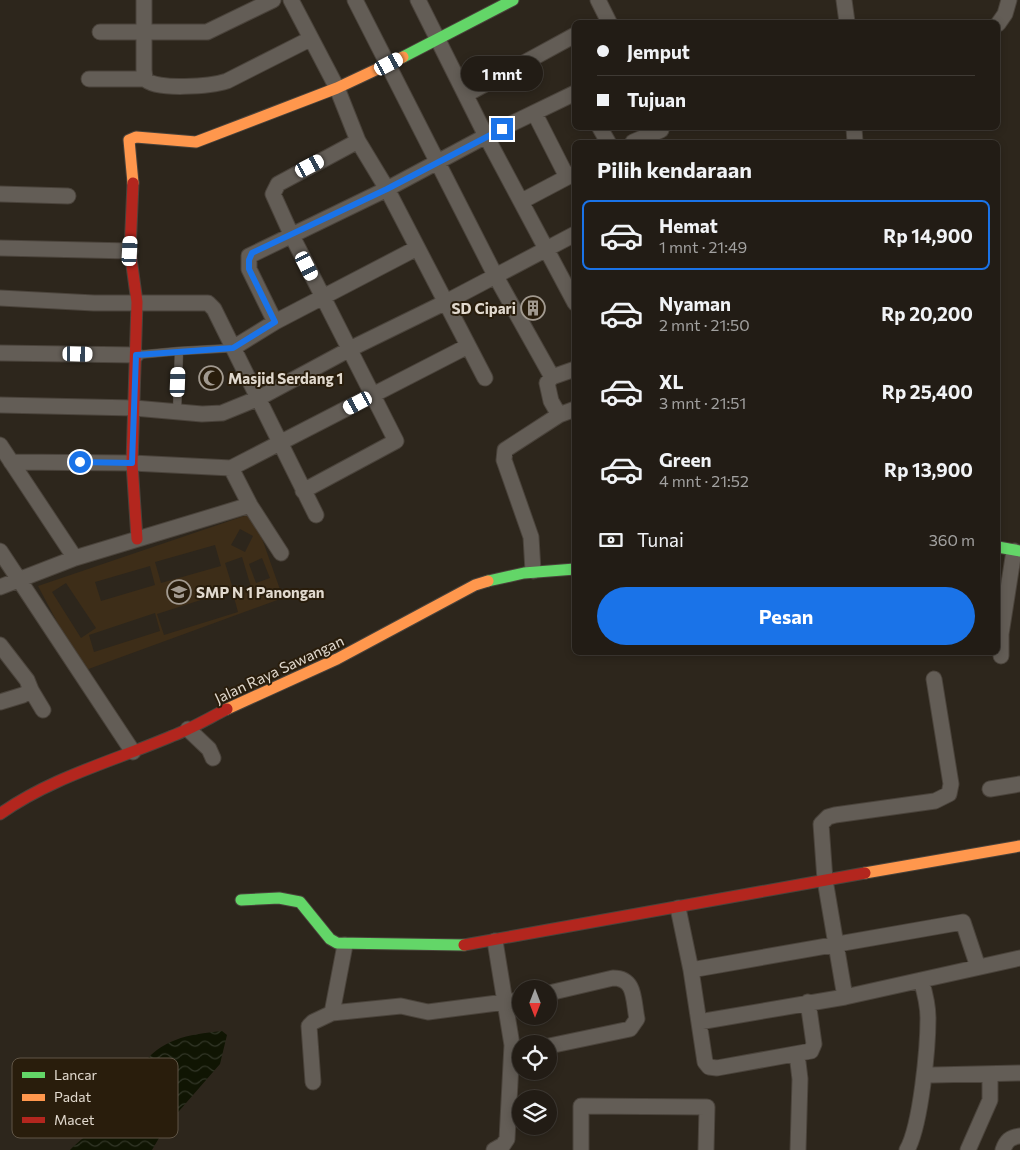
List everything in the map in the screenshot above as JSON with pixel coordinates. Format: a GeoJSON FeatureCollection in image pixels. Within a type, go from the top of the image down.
{"type":"FeatureCollection","features":[{"type":"Feature","properties":{"kind":"street"},"geometry":{"type":"LineString","coordinates":[[144,0],[145,80]]}},
{"type":"Feature","properties":{"kind":"street"},"geometry":{"type":"LineString","coordinates":[[100,32],[207,32],[273,0]]}},
{"type":"Feature","properties":{"kind":"street"},"geometry":{"type":"LineString","coordinates":[[291,0],[337,88],[358,141],[387,189],[444,303],[485,378]]}},
{"type":"Feature","properties":{"kind":"street"},"geometry":{"type":"LineString","coordinates":[[355,0],[495,275],[552,377]]}},
{"type":"Feature","properties":{"kind":"street"},"geometry":{"type":"LineString","coordinates":[[418,0],[486,136],[522,200],[572,297]]}},
{"type":"Feature","properties":{"kind":"street"},"geometry":{"type":"LineString","coordinates":[[137,539],[134,518],[132,463],[137,302],[130,251],[133,188],[128,145],[130,138],[147,137],[196,142],[337,88],[389,64],[513,0]]}},
{"type":"Feature","properties":{"kind":"street"},"geometry":{"type":"LineString","coordinates":[[598,0],[604,20]]}},
{"type":"Feature","properties":{"kind":"street"},"geometry":{"type":"LineString","coordinates":[[844,0],[847,20]]}},
{"type":"Feature","properties":{"kind":"street"},"geometry":{"type":"LineString","coordinates":[[1000,21],[1005,14],[1009,0]]}},
{"type":"Feature","properties":{"kind":"street"},"geometry":{"type":"LineString","coordinates":[[466,94],[572,37]]}},
{"type":"Feature","properties":{"kind":"street"},"geometry":{"type":"LineString","coordinates":[[89,79],[145,80],[155,85],[214,85],[227,81],[310,39]]}},
{"type":"Feature","properties":{"kind":"street"},"geometry":{"type":"LineString","coordinates":[[275,322],[249,269],[249,256],[387,189],[437,164],[486,136],[572,95]]}},
{"type":"Feature","properties":{"kind":"street"},"geometry":{"type":"LineString","coordinates":[[522,200],[571,175],[535,114]]}},
{"type":"Feature","properties":{"kind":"street"},"geometry":{"type":"LineString","coordinates":[[640,140],[663,133]]}},
{"type":"Feature","properties":{"kind":"street"},"geometry":{"type":"LineString","coordinates":[[303,491],[396,441],[374,394],[274,199],[275,187],[358,141]]}},
{"type":"Feature","properties":{"kind":"street"},"geometry":{"type":"LineString","coordinates":[[0,194],[68,196]]}},
{"type":"Feature","properties":{"kind":"street"},"geometry":{"type":"LineString","coordinates":[[0,405],[134,408],[177,412],[222,413],[259,398],[350,349],[444,303],[572,236]]}},
{"type":"Feature","properties":{"kind":"street"},"geometry":{"type":"LineString","coordinates":[[0,248],[130,251]]}},
{"type":"Feature","properties":{"kind":"street"},"geometry":{"type":"LineString","coordinates":[[233,348],[275,322],[417,248]]}},
{"type":"Feature","properties":{"kind":"street"},"geometry":{"type":"LineString","coordinates":[[0,298],[94,303],[208,303],[214,309],[316,516]]}},
{"type":"Feature","properties":{"kind":"street"},"geometry":{"type":"LineString","coordinates":[[11,462],[132,463],[231,468],[281,444],[468,346]]}},
{"type":"Feature","properties":{"kind":"street"},"geometry":{"type":"LineString","coordinates":[[0,352],[136,355]]}},
{"type":"Feature","properties":{"kind":"street"},"geometry":{"type":"LineString","coordinates":[[559,415],[546,388],[548,379],[572,370]]}},
{"type":"Feature","properties":{"kind":"street"},"geometry":{"type":"LineString","coordinates":[[533,572],[531,537],[504,460],[505,450],[559,415],[572,409]]}},
{"type":"Feature","properties":{"kind":"street"},"geometry":{"type":"LineString","coordinates":[[0,445],[75,558]]}},
{"type":"Feature","properties":{"kind":"street"},"geometry":{"type":"LineString","coordinates":[[231,468],[250,505],[281,553]]}},
{"type":"Feature","properties":{"kind":"street"},"geometry":{"type":"LineString","coordinates":[[0,588],[75,558],[250,505]]}},
{"type":"Feature","properties":{"kind":"street"},"geometry":{"type":"LineString","coordinates":[[1000,547],[1017,551],[1001,634],[1001,656]]}},
{"type":"Feature","properties":{"kind":"street"},"geometry":{"type":"LineString","coordinates":[[0,550],[133,752]]}},
{"type":"Feature","properties":{"kind":"street","name":"Jalan Raya Sawangan"},"geometry":{"type":"LineString","coordinates":[[0,814],[24,797],[100,763],[188,730],[242,701],[337,659],[475,584],[492,578],[572,569]]}},
{"type":"Feature","properties":{"kind":"street"},"geometry":{"type":"LineString","coordinates":[[0,645],[27,680],[42,710]]}},
{"type":"Feature","properties":{"kind":"street"},"geometry":{"type":"LineString","coordinates":[[845,997],[825,880],[820,838],[821,824],[824,820],[835,815],[935,801],[949,794],[950,778],[934,680]]}},
{"type":"Feature","properties":{"kind":"street"},"geometry":{"type":"LineString","coordinates":[[0,702],[24,695],[31,690]]}},
{"type":"Feature","properties":{"kind":"street"},"geometry":{"type":"LineString","coordinates":[[188,730],[205,744],[213,758]]}},
{"type":"Feature","properties":{"kind":"street"},"geometry":{"type":"LineString","coordinates":[[990,790],[1020,784]]}},
{"type":"Feature","properties":{"kind":"street"},"geometry":{"type":"LineString","coordinates":[[241,900],[294,900],[305,907],[330,939],[345,945],[464,945],[1020,846]]}},
{"type":"Feature","properties":{"kind":"street"},"geometry":{"type":"LineString","coordinates":[[678,908],[691,970],[705,1062],[709,1067],[717,1068],[796,1054],[813,1049],[808,1002]]}},
{"type":"Feature","properties":{"kind":"street"},"geometry":{"type":"LineString","coordinates":[[691,970],[964,922],[978,967]]}},
{"type":"Feature","properties":{"kind":"street"},"geometry":{"type":"LineString","coordinates":[[495,941],[512,1047]]}},
{"type":"Feature","properties":{"kind":"street"},"geometry":{"type":"LineString","coordinates":[[332,1013],[345,945]]}},
{"type":"Feature","properties":{"kind":"street"},"geometry":{"type":"LineString","coordinates":[[699,1022],[845,997],[1020,958]]}},
{"type":"Feature","properties":{"kind":"street"},"geometry":{"type":"LineString","coordinates":[[557,1044],[630,1029],[637,1019],[630,984],[624,979],[613,978],[558,991]]}},
{"type":"Feature","properties":{"kind":"street"},"geometry":{"type":"LineString","coordinates":[[908,1150],[912,1142],[919,1111],[928,1019],[922,980]]}},
{"type":"Feature","properties":{"kind":"street"},"geometry":{"type":"LineString","coordinates":[[313,1082],[309,1026],[313,1022],[332,1013],[401,1006],[428,1012],[512,1002]]}},
{"type":"Feature","properties":{"kind":"street"},"geometry":{"type":"LineString","coordinates":[[796,1054],[800,1079],[798,1150]]}},
{"type":"Feature","properties":{"kind":"street"},"geometry":{"type":"LineString","coordinates":[[933,1075],[1020,1073]]}},
{"type":"Feature","properties":{"kind":"street"},"geometry":{"type":"LineString","coordinates":[[968,1150],[990,1100],[990,1074]]}},
{"type":"Feature","properties":{"kind":"street"},"geometry":{"type":"LineString","coordinates":[[494,1150],[507,1139],[512,1080]]}},
{"type":"Feature","properties":{"kind":"street"},"geometry":{"type":"LineString","coordinates":[[581,1150],[581,1106],[707,1107],[706,1150]]}},
{"type":"Feature","properties":{"kind":"street"},"geometry":{"type":"LineString","coordinates":[[1003,1150],[1005,1143],[1011,1138],[1020,1136]]}},
{"type":"Feature","properties":{"kind":"lane"},"geometry":{"type":"LineString","coordinates":[[136,355],[233,348]]}},
{"type":"Feature","properties":{"kind":"lane"},"geometry":{"type":"LineString","coordinates":[[177,412],[179,351]]}},
{"type":"Feature","properties":{"kind":"shaded area","name":"SMP N 1 Panongan"},"geometry":{"type":"Polygon","coordinates":[[[253,513],[283,598],[83,671],[38,586],[253,513]],[[240,529],[231,545],[245,552],[253,536],[240,529]],[[215,545],[155,562],[161,583],[221,566],[215,545]],[[242,557],[225,563],[234,592],[251,587],[242,557]],[[262,558],[249,564],[256,583],[270,578],[262,558]],[[150,566],[95,582],[101,601],[155,585],[150,566]],[[66,583],[52,592],[81,638],[96,628],[66,583]],[[232,590],[157,614],[164,635],[238,612],[232,590]],[[155,613],[89,635],[94,652],[160,631],[155,613]]]}},
{"type":"Feature","properties":{"kind":"water"},"geometry":{"type":"Polygon","coordinates":[[[222,1031],[227,1035],[220,1064],[178,1112],[178,1058],[148,1058],[166,1044],[197,1034],[222,1031]]]}},
{"type":"Feature","properties":{"kind":"water"},"geometry":{"type":"Polygon","coordinates":[[[84,1138],[159,1138],[152,1150],[70,1150],[84,1138]]]}},
{"type":"Feature","properties":{"kind":"traffic: fast"},"geometry":{"type":"LineString","coordinates":[[403,57],[513,0]]}},
{"type":"Feature","properties":{"kind":"traffic: fast"},"geometry":{"type":"LineString","coordinates":[[1000,547],[1020,551]]}},
{"type":"Feature","properties":{"kind":"traffic: fast"},"geometry":{"type":"LineString","coordinates":[[488,581],[524,573],[572,569]]}},
{"type":"Feature","properties":{"kind":"traffic: fast"},"geometry":{"type":"LineString","coordinates":[[241,900],[279,898],[300,902],[330,939],[337,943],[464,945]]}},
{"type":"Feature","properties":{"kind":"traffic: slow"},"geometry":{"type":"LineString","coordinates":[[133,183],[129,140],[136,137],[196,142],[337,88],[403,57]]}},
{"type":"Feature","properties":{"kind":"traffic: slow"},"geometry":{"type":"LineString","coordinates":[[227,709],[337,659],[475,585],[488,581]]}},
{"type":"Feature","properties":{"kind":"traffic: slow"},"geometry":{"type":"LineString","coordinates":[[865,873],[1020,846]]}},
{"type":"Feature","properties":{"kind":"traffic: jam"},"geometry":{"type":"LineString","coordinates":[[133,183],[130,251],[137,302],[132,463],[137,539]]}},
{"type":"Feature","properties":{"kind":"traffic: jam"},"geometry":{"type":"LineString","coordinates":[[0,814],[20,801],[62,780],[193,727],[227,709]]}},
{"type":"Feature","properties":{"kind":"traffic: jam"},"geometry":{"type":"LineString","coordinates":[[464,945],[865,873]]}},
{"type":"Feature","properties":{"kind":"place","name":"SD Cipari"},"geometry":{"type":"Point","coordinates":[533,308]}},
{"type":"Feature","properties":{"kind":"place","name":"Masjid Serdang 1"},"geometry":{"type":"Point","coordinates":[211,378]}},
{"type":"Feature","properties":{"kind":"place","name":"SMP N 1 Panongan"},"geometry":{"type":"Point","coordinates":[179,592]}},
{"type":"Feature","properties":{"kind":"route"},"geometry":{"type":"LineString","coordinates":[[80,462],[132,463],[136,355],[233,348],[275,322],[249,269],[249,256],[252,253],[387,189],[502,129]]}}]}
